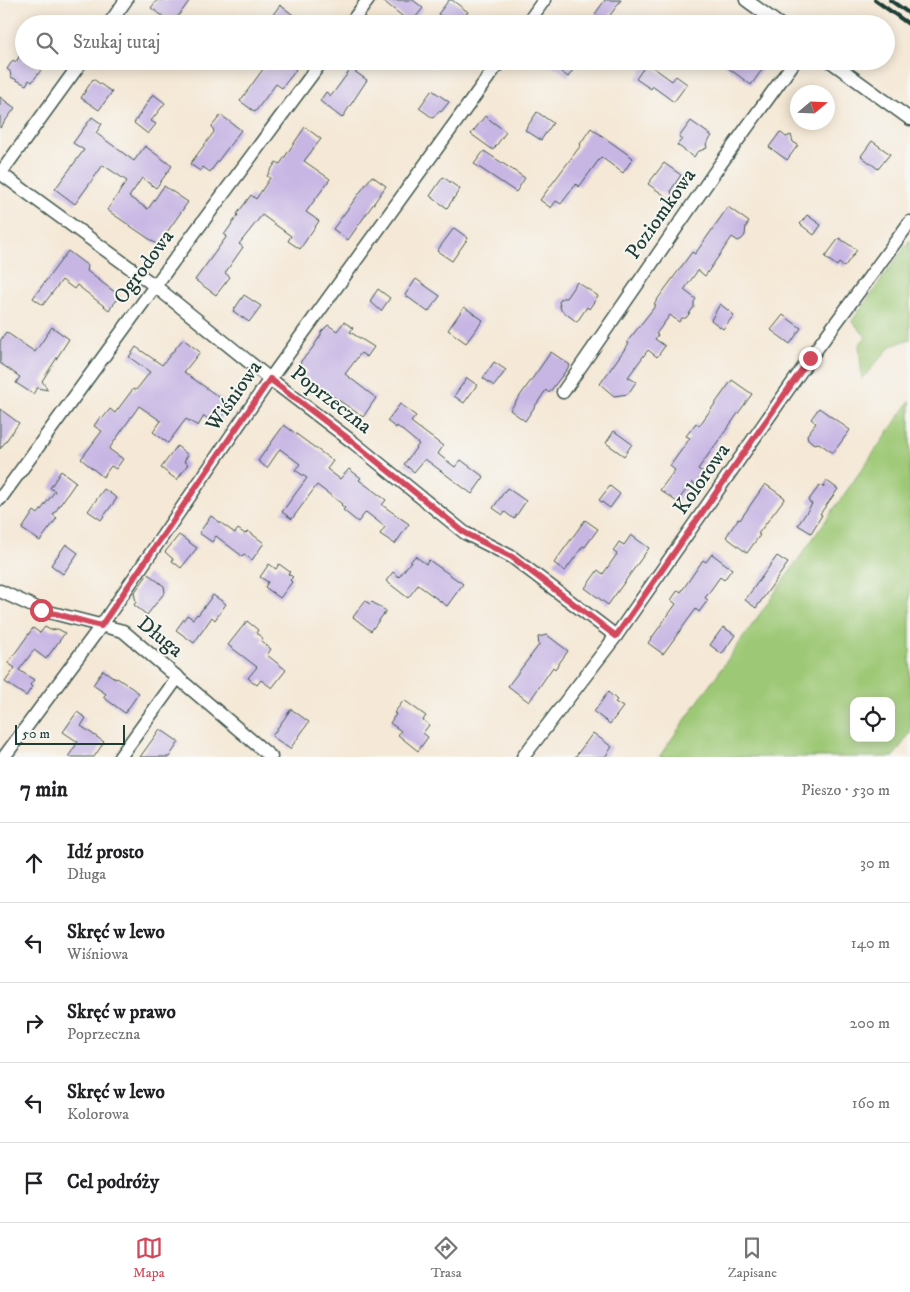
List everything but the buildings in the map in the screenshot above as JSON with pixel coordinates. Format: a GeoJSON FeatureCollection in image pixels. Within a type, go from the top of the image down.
{"type":"FeatureCollection","features":[{"type":"Feature","properties":{"kind":"street"},"geometry":{"type":"LineString","coordinates":[[115,15],[126,0]]}},
{"type":"Feature","properties":{"kind":"street"},"geometry":{"type":"LineString","coordinates":[[357,15],[368,0]]}},
{"type":"Feature","properties":{"kind":"street"},"geometry":{"type":"LineString","coordinates":[[533,15],[544,0]]}},
{"type":"Feature","properties":{"kind":"street"},"geometry":{"type":"LineString","coordinates":[[746,0],[766,15]]}},
{"type":"Feature","properties":{"kind":"street"},"geometry":{"type":"LineString","coordinates":[[0,174],[75,70]]}},
{"type":"Feature","properties":{"kind":"street","name":"Ogrodowa"},"geometry":{"type":"LineString","coordinates":[[0,499],[315,70]]}},
{"type":"Feature","properties":{"kind":"street","name":"Wiśniowa"},"geometry":{"type":"LineString","coordinates":[[4,757],[101,626],[270,379],[493,70]]}},
{"type":"Feature","properties":{"kind":"street","name":"Poziomkowa"},"geometry":{"type":"LineString","coordinates":[[563,392],[718,166],[788,70]]}},
{"type":"Feature","properties":{"kind":"street"},"geometry":{"type":"LineString","coordinates":[[842,70],[910,119]]}},
{"type":"Feature","properties":{"kind":"street","name":"Poprzeczna"},"geometry":{"type":"LineString","coordinates":[[0,174],[155,286],[465,533],[512,557],[616,636]]}},
{"type":"Feature","properties":{"kind":"street","name":"Kolorowa"},"geometry":{"type":"LineString","coordinates":[[523,757],[616,636],[810,358],[910,222]]}},
{"type":"Feature","properties":{"kind":"street","name":"Długa"},"geometry":{"type":"LineString","coordinates":[[0,592],[41,610],[123,631],[271,757]]}},
{"type":"Feature","properties":{"kind":"street"},"geometry":{"type":"LineString","coordinates":[[120,757],[178,677]]}},
{"type":"Feature","properties":{"kind":"green space"},"geometry":{"type":"Polygon","coordinates":[[[910,240],[910,339],[891,346],[862,379],[859,344],[866,337],[852,321],[910,240]]]}},
{"type":"Feature","properties":{"kind":"green space"},"geometry":{"type":"Polygon","coordinates":[[[910,401],[910,733],[893,757],[659,757],[910,401]]]}},
{"type":"Feature","properties":{"kind":"railway"},"geometry":{"type":"LineString","coordinates":[[875,0],[910,25]]}},
{"type":"Feature","properties":{"kind":"railway"},"geometry":{"type":"LineString","coordinates":[[890,0],[910,14]]}},
{"type":"Feature","properties":{"kind":"route"},"geometry":{"type":"LineString","coordinates":[[41,610],[101,626],[270,379],[354,443],[465,533],[512,557],[616,636],[810,358]]}}]}
